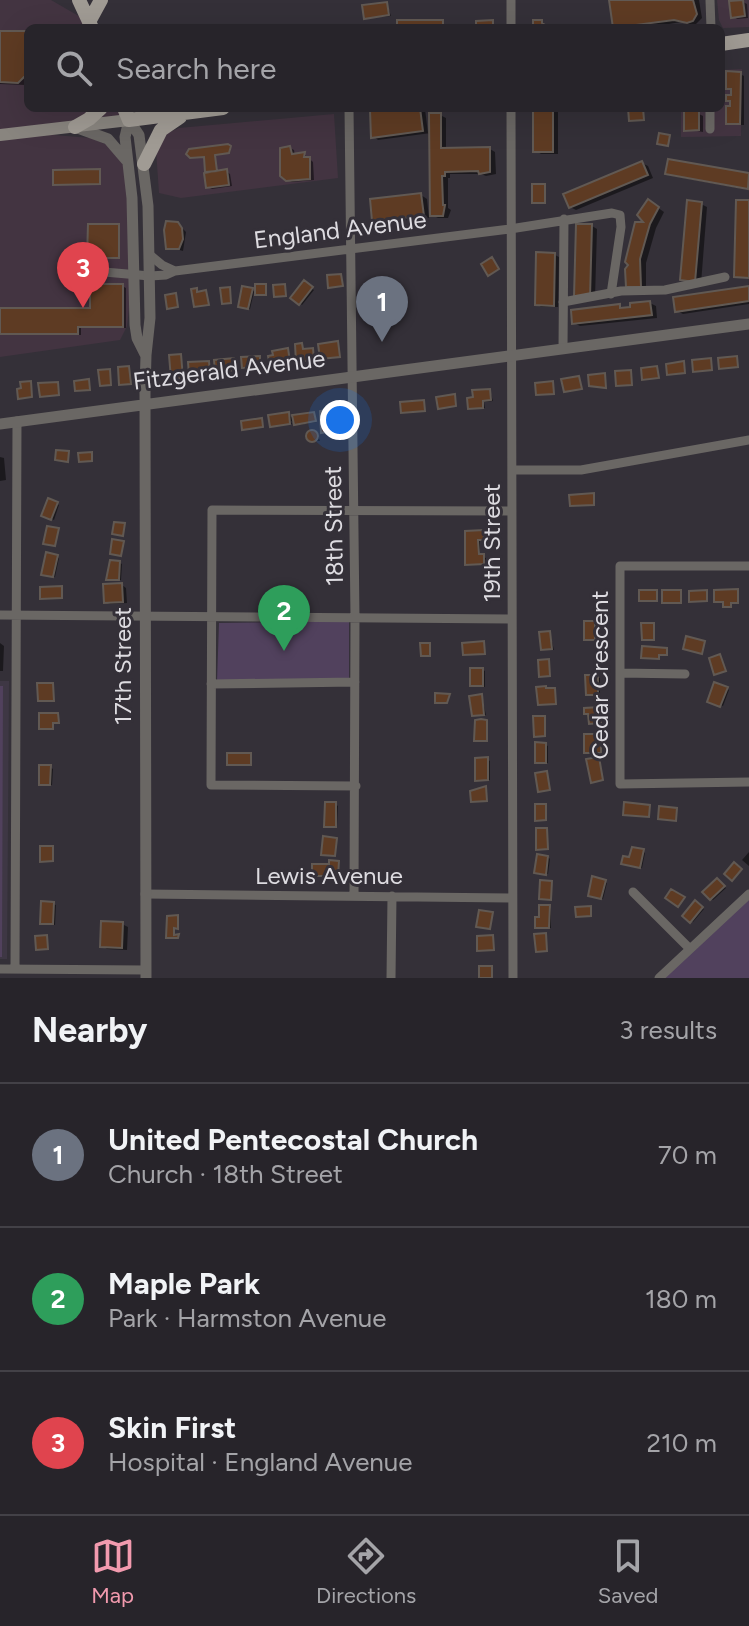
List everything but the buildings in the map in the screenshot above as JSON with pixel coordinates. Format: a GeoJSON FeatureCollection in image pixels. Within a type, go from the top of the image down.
{"type":"FeatureCollection","features":[{"type":"Feature","properties":{"kind":"main road"},"geometry":{"type":"LineString","coordinates":[[79,0],[90,24]]}},
{"type":"Feature","properties":{"kind":"main road"},"geometry":{"type":"LineString","coordinates":[[90,24],[101,0]]}},
{"type":"Feature","properties":{"kind":"main road"},"geometry":{"type":"LineString","coordinates":[[725,46],[749,40]]}},
{"type":"Feature","properties":{"kind":"main road"},"geometry":{"type":"LineString","coordinates":[[75,127],[96,112]]}},
{"type":"Feature","properties":{"kind":"main road"},"geometry":{"type":"LineString","coordinates":[[0,135],[75,127],[126,114],[195,112]]}},
{"type":"Feature","properties":{"kind":"main road"},"geometry":{"type":"LineString","coordinates":[[137,166],[161,130],[188,113]]}},
{"type":"Feature","properties":{"kind":"street"},"geometry":{"type":"LineString","coordinates":[[511,0],[511,24]]}},
{"type":"Feature","properties":{"kind":"street"},"geometry":{"type":"LineString","coordinates":[[710,0],[711,24]]}},
{"type":"Feature","properties":{"kind":"street","name":"18th Street"},"geometry":{"type":"LineString","coordinates":[[349,112],[355,618],[354,896]]}},
{"type":"Feature","properties":{"kind":"street","name":"19th Street"},"geometry":{"type":"LineString","coordinates":[[511,112],[513,978]]}},
{"type":"Feature","properties":{"kind":"street"},"geometry":{"type":"LineString","coordinates":[[710,112],[710,129]]}},
{"type":"Feature","properties":{"kind":"street","name":"17th Street"},"geometry":{"type":"LineString","coordinates":[[126,114],[139,135],[133,274],[137,338],[146,355]]}},
{"type":"Feature","properties":{"kind":"street"},"geometry":{"type":"LineString","coordinates":[[75,127],[108,139],[137,166]]}},
{"type":"Feature","properties":{"kind":"street","name":"17th Street"},"geometry":{"type":"LineString","coordinates":[[137,166],[150,255],[150,334],[146,355],[145,403],[146,974]]}},
{"type":"Feature","properties":{"kind":"street","name":"England Avenue"},"geometry":{"type":"LineString","coordinates":[[70,269],[166,275],[175,271],[510,229],[612,213],[620,215],[621,227],[611,294]]}},
{"type":"Feature","properties":{"kind":"street"},"geometry":{"type":"LineString","coordinates":[[563,349],[564,219]]}},
{"type":"Feature","properties":{"kind":"street"},"geometry":{"type":"LineString","coordinates":[[150,255],[175,271]]}},
{"type":"Feature","properties":{"kind":"street"},"geometry":{"type":"LineString","coordinates":[[563,302],[665,290],[725,277]]}},
{"type":"Feature","properties":{"kind":"street","name":"Fitzgerald Avenue"},"geometry":{"type":"LineString","coordinates":[[0,424],[749,324]]}},
{"type":"Feature","properties":{"kind":"street"},"geometry":{"type":"LineString","coordinates":[[15,969],[17,421]]}},
{"type":"Feature","properties":{"kind":"street"},"geometry":{"type":"LineString","coordinates":[[512,470],[581,470],[749,440]]}},
{"type":"Feature","properties":{"kind":"street"},"geometry":{"type":"LineString","coordinates":[[356,786],[211,785],[212,510],[512,511]]}},
{"type":"Feature","properties":{"kind":"street","name":"Cedar Crescent"},"geometry":{"type":"LineString","coordinates":[[749,566],[620,566],[620,784],[749,782]]}},
{"type":"Feature","properties":{"kind":"street"},"geometry":{"type":"LineString","coordinates":[[0,615],[512,619]]}},
{"type":"Feature","properties":{"kind":"street"},"geometry":{"type":"LineString","coordinates":[[620,673],[685,674]]}},
{"type":"Feature","properties":{"kind":"street"},"geometry":{"type":"LineString","coordinates":[[211,684],[355,682]]}},
{"type":"Feature","properties":{"kind":"street"},"geometry":{"type":"LineString","coordinates":[[633,892],[690,949]]}},
{"type":"Feature","properties":{"kind":"street","name":"Lewis Avenue"},"geometry":{"type":"LineString","coordinates":[[145,894],[511,898]]}},
{"type":"Feature","properties":{"kind":"street"},"geometry":{"type":"LineString","coordinates":[[659,978],[749,894]]}},
{"type":"Feature","properties":{"kind":"street"},"geometry":{"type":"LineString","coordinates":[[391,978],[392,896]]}},
{"type":"Feature","properties":{"kind":"street"},"geometry":{"type":"LineString","coordinates":[[0,969],[146,974]]}},
{"type":"Feature","properties":{"kind":"shaded area"},"geometry":{"type":"Polygon","coordinates":[[[0,0],[51,0],[90,24],[24,24],[24,112],[126,112],[129,120],[29,133],[91,138],[112,147],[122,161],[132,198],[133,274],[127,326],[120,340],[0,357],[0,0]]]}},
{"type":"Feature","properties":{"kind":"shaded area"},"geometry":{"type":"Polygon","coordinates":[[[717,0],[749,0],[749,27],[725,28],[719,20],[717,0]]]}},
{"type":"Feature","properties":{"kind":"shaded area"},"geometry":{"type":"Polygon","coordinates":[[[742,69],[741,136],[681,137],[681,112],[725,112],[725,70],[742,69]]]}},
{"type":"Feature","properties":{"kind":"shaded area"},"geometry":{"type":"Polygon","coordinates":[[[334,114],[338,178],[181,198],[159,193],[156,150],[165,134],[179,128],[334,114]]]}},
{"type":"Feature","properties":{"kind":"shaded area"},"geometry":{"type":"Polygon","coordinates":[[[349,621],[349,679],[217,681],[219,623],[349,621]]]}},
{"type":"Feature","properties":{"kind":"shaded area"},"geometry":{"type":"Polygon","coordinates":[[[0,681],[9,681],[7,959],[0,959],[0,681]]]}},
{"type":"Feature","properties":{"kind":"shaded area"},"geometry":{"type":"Polygon","coordinates":[[[0,686],[3,686],[2,957],[0,957],[0,686]]]}},
{"type":"Feature","properties":{"kind":"shaded area"},"geometry":{"type":"Polygon","coordinates":[[[749,894],[749,978],[659,978],[749,894]]]}},
{"type":"Feature","properties":{"kind":"place","name":"Skin First"},"geometry":{"type":"Point","coordinates":[83,308]}},
{"type":"Feature","properties":{"kind":"place","name":"United Pentecostal Church"},"geometry":{"type":"Point","coordinates":[382,342]}},
{"type":"Feature","properties":{"kind":"place","name":"Maple Park"},"geometry":{"type":"Point","coordinates":[284,651]}}]}
